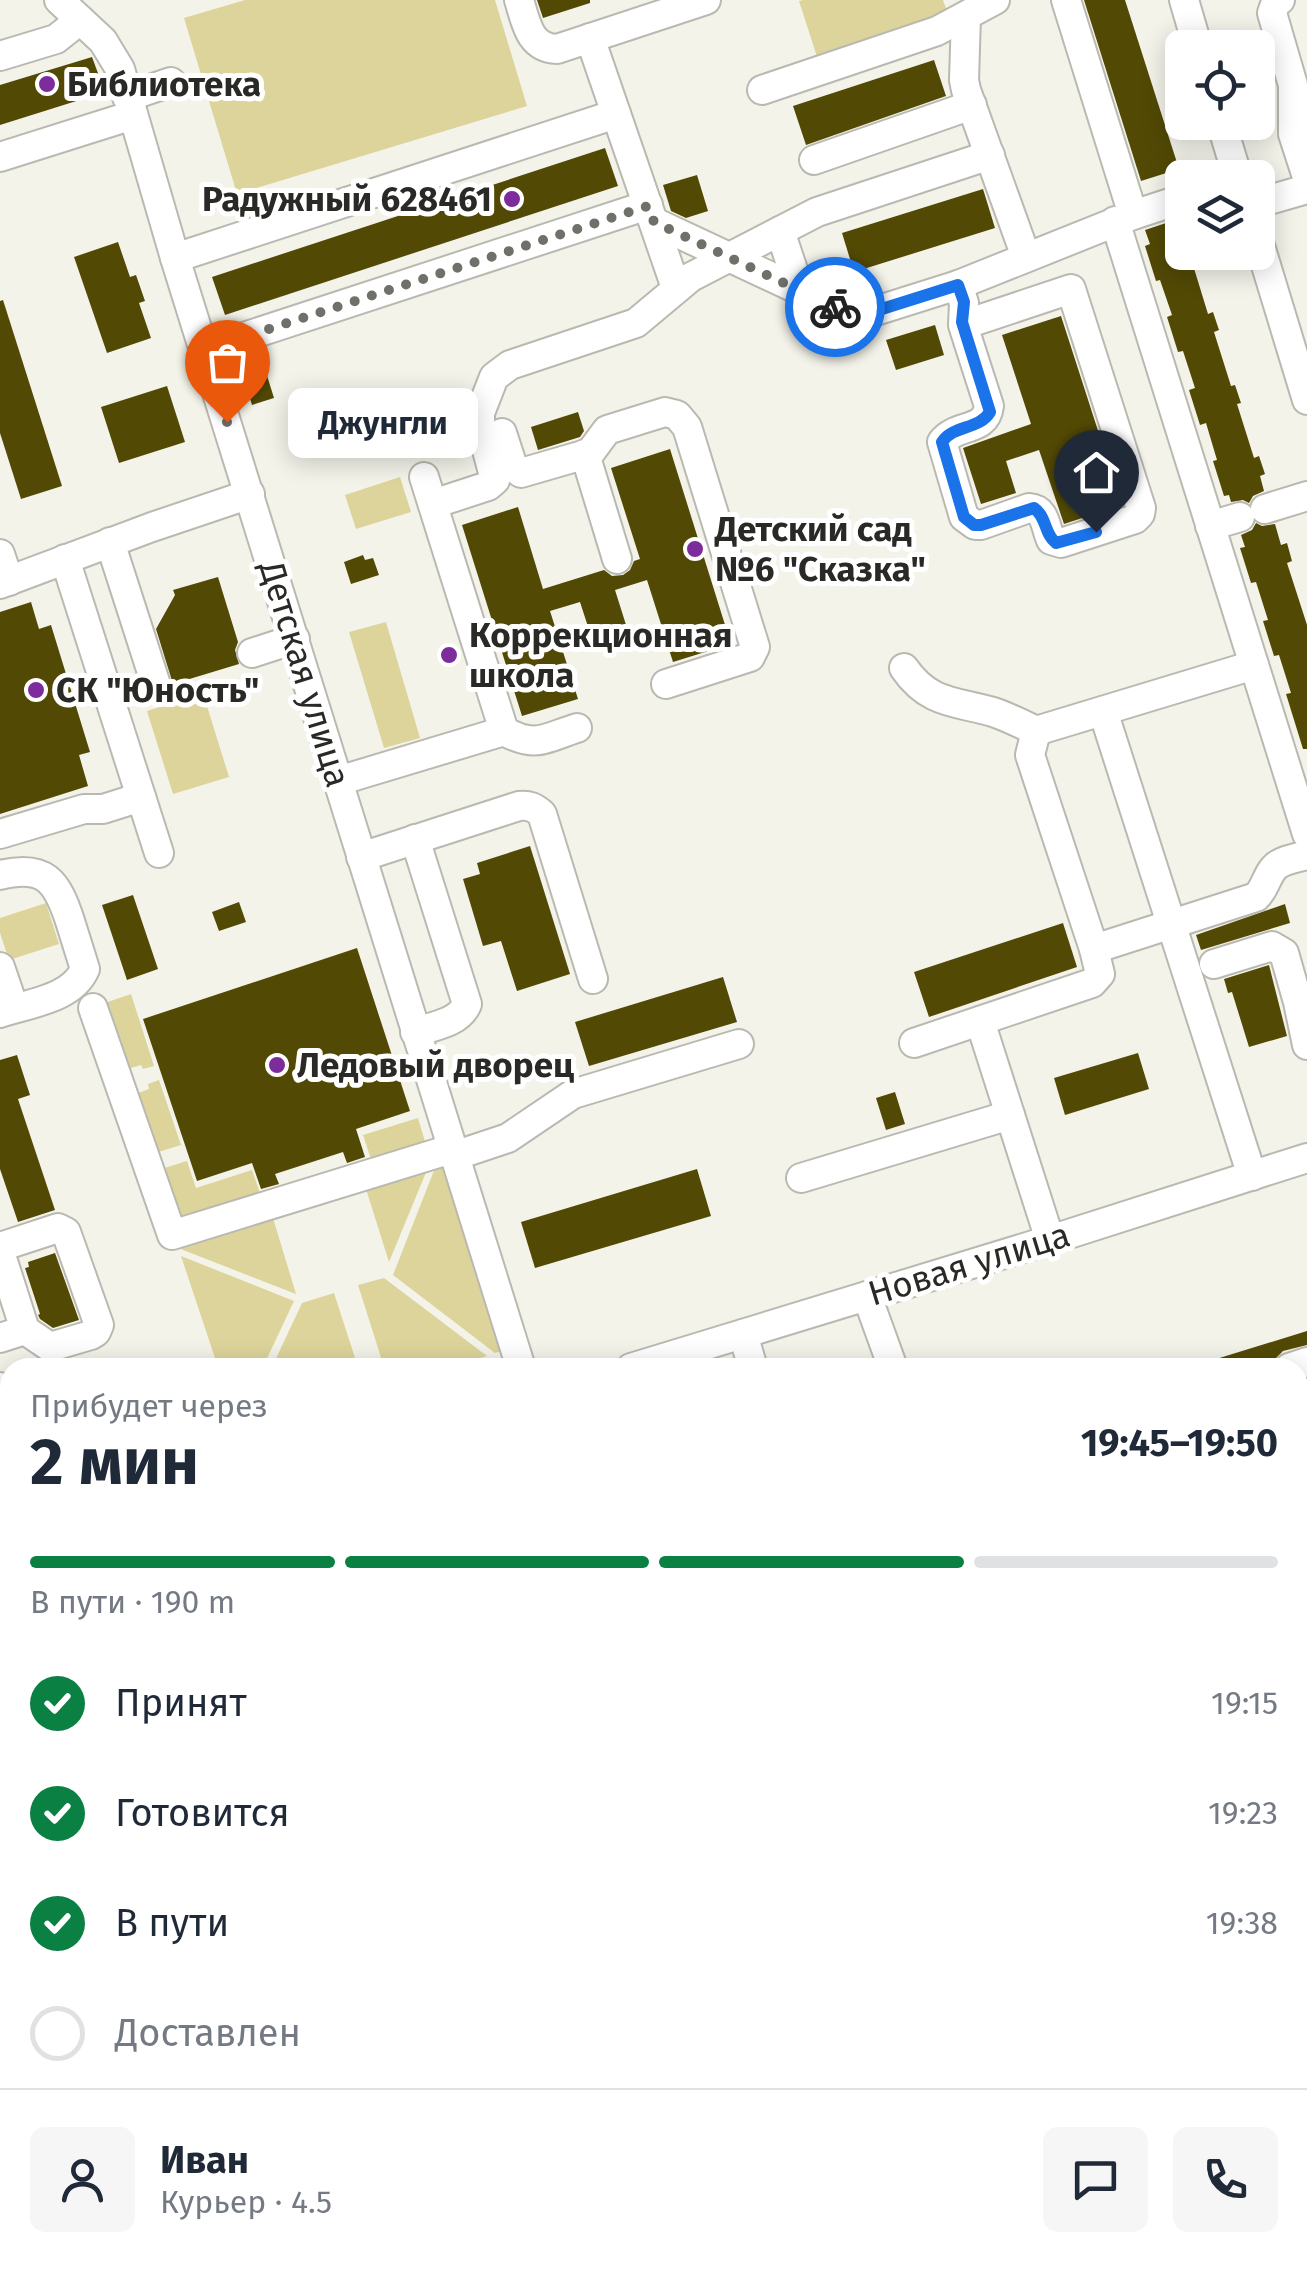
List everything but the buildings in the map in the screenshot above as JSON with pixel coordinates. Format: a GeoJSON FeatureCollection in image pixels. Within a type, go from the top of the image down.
{"type":"FeatureCollection","features":[{"type":"Feature","properties":{"kind":"street","name":"Детская улица"},"geometry":{"type":"LineString","coordinates":[[59,0],[102,41],[120,69],[175,258],[518,1358]]}},
{"type":"Feature","properties":{"kind":"street"},"geometry":{"type":"LineString","coordinates":[[519,0],[528,31],[545,48],[590,38],[706,0]]}},
{"type":"Feature","properties":{"kind":"street"},"geometry":{"type":"LineString","coordinates":[[762,90],[930,34],[996,0]]}},
{"type":"Feature","properties":{"kind":"street"},"geometry":{"type":"LineString","coordinates":[[1066,0],[1210,526],[1307,834]]}},
{"type":"Feature","properties":{"kind":"street"},"geometry":{"type":"LineString","coordinates":[[1184,0],[1193,30]]}},
{"type":"Feature","properties":{"kind":"street"},"geometry":{"type":"LineString","coordinates":[[1280,0],[1272,13],[1293,85],[1294,134],[1307,177]]}},
{"type":"Feature","properties":{"kind":"street"},"geometry":{"type":"LineString","coordinates":[[966,16],[964,80],[1026,257]]}},
{"type":"Feature","properties":{"kind":"street"},"geometry":{"type":"LineString","coordinates":[[0,56],[56,39],[80,20]]}},
{"type":"Feature","properties":{"kind":"street"},"geometry":{"type":"LineString","coordinates":[[590,38],[676,288]]}},
{"type":"Feature","properties":{"kind":"street"},"geometry":{"type":"LineString","coordinates":[[0,158],[130,106],[170,82]]}},
{"type":"Feature","properties":{"kind":"street"},"geometry":{"type":"LineString","coordinates":[[814,160],[972,105]]}},
{"type":"Feature","properties":{"kind":"street"},"geometry":{"type":"LineString","coordinates":[[175,258],[616,114]]}},
{"type":"Feature","properties":{"kind":"street"},"geometry":{"type":"LineString","coordinates":[[432,504],[488,486],[495,480],[479,418],[494,377],[510,365],[636,323],[676,288],[816,212],[990,155]]}},
{"type":"Feature","properties":{"kind":"street"},"geometry":{"type":"LineString","coordinates":[[1275,198],[1307,188]]}},
{"type":"Feature","properties":{"kind":"street"},"geometry":{"type":"LineString","coordinates":[[204,350],[651,214],[728,257],[842,310],[866,314],[958,285],[1165,205]]}},
{"type":"Feature","properties":{"kind":"street"},"geometry":{"type":"LineString","coordinates":[[780,231],[800,290]]}},
{"type":"Feature","properties":{"kind":"street"},"geometry":{"type":"LineString","coordinates":[[1267,270],[1307,400]]}},
{"type":"Feature","properties":{"kind":"street"},"geometry":{"type":"LineString","coordinates":[[958,285],[964,302],[963,325],[990,412],[982,422],[949,434],[942,442],[964,517],[981,525],[1034,508],[1042,515],[1051,540],[1061,543],[1136,519],[1141,508],[1071,289],[963,325]]}},
{"type":"Feature","properties":{"kind":"street"},"geometry":{"type":"LineString","coordinates":[[488,388],[515,470],[522,473],[585,454],[612,428],[665,412],[677,415],[686,427],[755,648],[750,657],[666,684]]}},
{"type":"Feature","properties":{"kind":"street"},"geometry":{"type":"LineString","coordinates":[[585,454],[617,559]]}},
{"type":"Feature","properties":{"kind":"street"},"geometry":{"type":"LineString","coordinates":[[424,477],[504,731],[531,742],[577,728]]}},
{"type":"Feature","properties":{"kind":"street"},"geometry":{"type":"LineString","coordinates":[[3,573],[65,559],[250,494]]}},
{"type":"Feature","properties":{"kind":"street"},"geometry":{"type":"LineString","coordinates":[[1210,526],[1307,496]]}},
{"type":"Feature","properties":{"kind":"street"},"geometry":{"type":"LineString","coordinates":[[110,542],[156,685]]}},
{"type":"Feature","properties":{"kind":"street"},"geometry":{"type":"LineString","coordinates":[[65,559],[160,854]]}},
{"type":"Feature","properties":{"kind":"street"},"geometry":{"type":"LineString","coordinates":[[252,653],[295,639]]}},
{"type":"Feature","properties":{"kind":"street"},"geometry":{"type":"LineString","coordinates":[[904,668],[942,701],[999,714],[1036,731],[1254,665]]}},
{"type":"Feature","properties":{"kind":"street"},"geometry":{"type":"LineString","coordinates":[[1103,711],[1252,1176]]}},
{"type":"Feature","properties":{"kind":"street"},"geometry":{"type":"LineString","coordinates":[[338,781],[504,731]]}},
{"type":"Feature","properties":{"kind":"street"},"geometry":{"type":"LineString","coordinates":[[914,1043],[1097,980],[1100,968],[1030,755],[1036,731]]}},
{"type":"Feature","properties":{"kind":"street"},"geometry":{"type":"LineString","coordinates":[[0,834],[84,808],[103,809],[141,797]]}},
{"type":"Feature","properties":{"kind":"street"},"geometry":{"type":"LineString","coordinates":[[362,857],[518,806],[536,809],[542,814],[594,978]]}},
{"type":"Feature","properties":{"kind":"street"},"geometry":{"type":"LineString","coordinates":[[416,839],[467,1004],[454,1020],[416,1032]]}},
{"type":"Feature","properties":{"kind":"street"},"geometry":{"type":"LineString","coordinates":[[1094,949],[1256,898],[1274,868],[1307,856]]}},
{"type":"Feature","properties":{"kind":"street"},"geometry":{"type":"LineString","coordinates":[[0,876],[20,870],[50,880],[61,893],[86,969],[69,991],[7,1011],[0,967]]}},
{"type":"Feature","properties":{"kind":"street"},"geometry":{"type":"LineString","coordinates":[[1214,964],[1272,946],[1284,952],[1307,1045]]}},
{"type":"Feature","properties":{"kind":"street"},"geometry":{"type":"LineString","coordinates":[[93,1008],[172,1235],[508,1138],[573,1094],[739,1044]]}},
{"type":"Feature","properties":{"kind":"street"},"geometry":{"type":"LineString","coordinates":[[980,1021],[1050,1240]]}},
{"type":"Feature","properties":{"kind":"street"},"geometry":{"type":"LineString","coordinates":[[801,1178],[1010,1115]]}},
{"type":"Feature","properties":{"kind":"street","name":"Новая улица"},"geometry":{"type":"LineString","coordinates":[[664,1358],[1307,1158]]}},
{"type":"Feature","properties":{"kind":"street"},"geometry":{"type":"LineString","coordinates":[[58,1228],[66,1232],[99,1324],[96,1332],[55,1347],[13,1334],[0,1250],[58,1228]]}},
{"type":"Feature","properties":{"kind":"street"},"geometry":{"type":"LineString","coordinates":[[867,1296],[889,1358]]}},
{"type":"Feature","properties":{"kind":"street"},"geometry":{"type":"LineString","coordinates":[[743,1334],[751,1358]]}},
{"type":"Feature","properties":{"kind":"shaded area"},"geometry":{"type":"Polygon","coordinates":[[[245,0],[495,0],[527,106],[237,194],[184,18],[245,0]]]}},
{"type":"Feature","properties":{"kind":"shaded area"},"geometry":{"type":"Polygon","coordinates":[[[943,0],[948,14],[819,63],[799,1],[943,0]]]}},
{"type":"Feature","properties":{"kind":"shaded area"},"geometry":{"type":"Polygon","coordinates":[[[400,477],[411,512],[356,529],[345,495],[400,477]]]}},
{"type":"Feature","properties":{"kind":"shaded area"},"geometry":{"type":"Polygon","coordinates":[[[386,622],[420,738],[384,748],[349,632],[386,622]]]}},
{"type":"Feature","properties":{"kind":"shaded area"},"geometry":{"type":"Polygon","coordinates":[[[203,693],[229,777],[173,794],[147,711],[203,693]]]}},
{"type":"Feature","properties":{"kind":"shaded area"},"geometry":{"type":"Polygon","coordinates":[[[46,903],[59,944],[9,960],[0,933],[0,918],[46,903]]]}},
{"type":"Feature","properties":{"kind":"shaded area"},"geometry":{"type":"Polygon","coordinates":[[[131,994],[154,1066],[124,1070],[102,1004],[131,994]]]}},
{"type":"Feature","properties":{"kind":"shaded area"},"geometry":{"type":"Polygon","coordinates":[[[159,1080],[181,1145],[152,1154],[133,1095],[159,1080]]]}},
{"type":"Feature","properties":{"kind":"shaded area"},"geometry":{"type":"Polygon","coordinates":[[[418,1118],[426,1145],[372,1162],[363,1135],[418,1118]]]}},
{"type":"Feature","properties":{"kind":"shaded area"},"geometry":{"type":"Polygon","coordinates":[[[187,1161],[196,1188],[252,1170],[260,1193],[175,1221],[158,1170],[187,1161]]]}},
{"type":"Feature","properties":{"kind":"shaded area"},"geometry":{"type":"Polygon","coordinates":[[[446,1165],[505,1350],[495,1353],[393,1275],[435,1168],[446,1165]]]}},
{"type":"Feature","properties":{"kind":"shaded area"},"geometry":{"type":"Polygon","coordinates":[[[427,1170],[389,1262],[366,1189],[427,1170]]]}},
{"type":"Feature","properties":{"kind":"shaded area"},"geometry":{"type":"Polygon","coordinates":[[[273,1218],[296,1294],[178,1248],[273,1218]]]}},
{"type":"Feature","properties":{"kind":"shaded area"},"geometry":{"type":"Polygon","coordinates":[[[181,1256],[294,1301],[267,1358],[215,1358],[181,1256]]]}},
{"type":"Feature","properties":{"kind":"shaded area"},"geometry":{"type":"Polygon","coordinates":[[[384,1278],[487,1356],[381,1358],[358,1285],[384,1278]]]}},
{"type":"Feature","properties":{"kind":"shaded area"},"geometry":{"type":"Polygon","coordinates":[[[334,1293],[355,1358],[276,1358],[302,1303],[334,1293]]]}},
{"type":"Feature","properties":{"kind":"way so far"},"geometry":{"type":"LineString","coordinates":[[227,422],[204,350],[648,206],[654,222],[835,307]]}},
{"type":"Feature","properties":{"kind":"place","name":"Библиотека"},"geometry":{"type":"Point","coordinates":[47,84]}},
{"type":"Feature","properties":{"kind":"place","name":"Радужный 628461"},"geometry":{"type":"Point","coordinates":[512,199]}},
{"type":"Feature","properties":{"kind":"place","name":"Джунгли"},"geometry":{"type":"Point","coordinates":[227,422]}},
{"type":"Feature","properties":{"kind":"place","name":"Детский сад №6 \"Сказка\""},"geometry":{"type":"Point","coordinates":[695,549]}},
{"type":"Feature","properties":{"kind":"place","name":"Коррекционная школа"},"geometry":{"type":"Point","coordinates":[449,655]}},
{"type":"Feature","properties":{"kind":"place","name":"СК \"Юность\""},"geometry":{"type":"Point","coordinates":[36,690]}},
{"type":"Feature","properties":{"kind":"place","name":"Ледовый дворец"},"geometry":{"type":"Point","coordinates":[277,1065]}},
{"type":"Feature","properties":{"kind":"route"},"geometry":{"type":"LineString","coordinates":[[835,307],[866,314],[958,285],[964,302],[962,322],[990,406],[982,422],[949,434],[942,442],[964,517],[981,525],[1034,508],[1042,515],[1051,540],[1056,543],[1096,532]]}}]}
